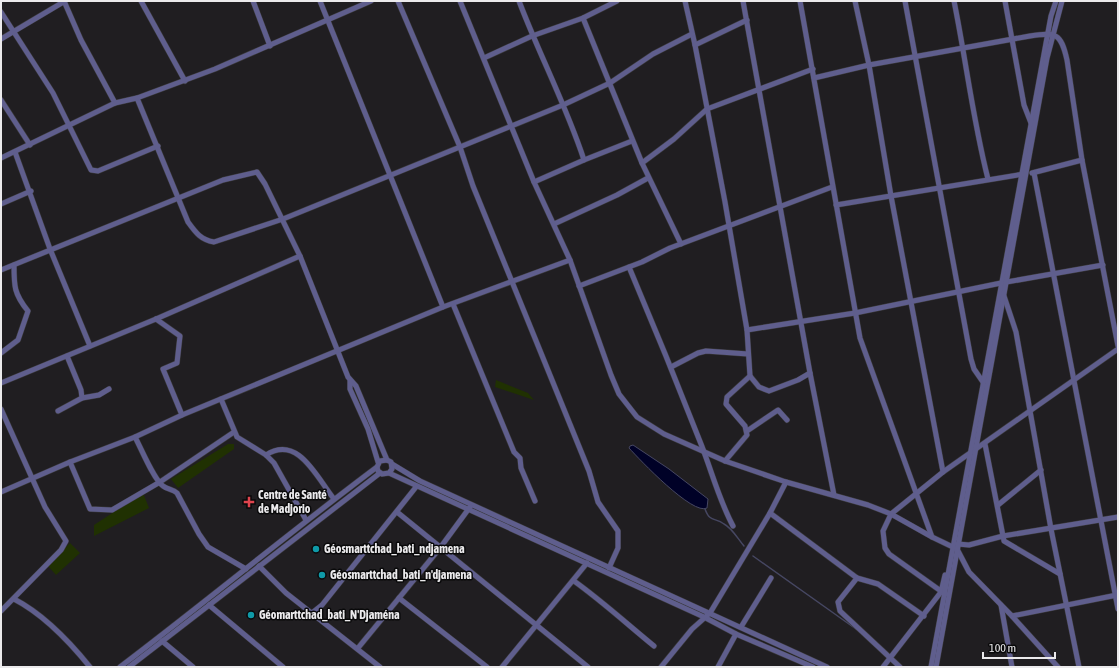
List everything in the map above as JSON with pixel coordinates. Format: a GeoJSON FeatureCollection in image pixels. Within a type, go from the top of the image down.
{"type":"FeatureCollection","features":[{"type":"Feature","properties":{"kind":"street"},"geometry":{"type":"LineString","coordinates":[[1,38],[64,1],[82,40],[115,103]]}},
{"type":"Feature","properties":{"kind":"street"},"geometry":{"type":"LineString","coordinates":[[141,1],[185,81]]}},
{"type":"Feature","properties":{"kind":"street"},"geometry":{"type":"LineString","coordinates":[[253,1],[270,46]]}},
{"type":"Feature","properties":{"kind":"street"},"geometry":{"type":"LineString","coordinates":[[320,1],[443,307]]}},
{"type":"Feature","properties":{"kind":"street"},"geometry":{"type":"LineString","coordinates":[[1,158],[115,103],[137,98],[185,81],[270,46],[371,1]]}},
{"type":"Feature","properties":{"kind":"street"},"geometry":{"type":"LineString","coordinates":[[398,1],[460,147],[473,186],[589,471],[598,502],[618,531],[618,548],[609,568]]}},
{"type":"Feature","properties":{"kind":"street"},"geometry":{"type":"LineString","coordinates":[[460,1],[534,182],[570,260],[619,394],[629,408],[647,425],[725,461],[786,482],[868,505],[891,514],[932,537],[955,547],[969,545],[1002,536],[1118,517]]}},
{"type":"Feature","properties":{"kind":"street"},"geometry":{"type":"LineString","coordinates":[[519,1],[532,36],[562,106],[573,127],[584,160]]}},
{"type":"Feature","properties":{"kind":"street"},"geometry":{"type":"LineString","coordinates":[[685,1],[695,45],[725,202],[747,330],[750,376],[759,387],[769,391],[798,380],[810,373]]}},
{"type":"Feature","properties":{"kind":"street"},"geometry":{"type":"LineString","coordinates":[[743,1],[779,207],[834,495]]}},
{"type":"Feature","properties":{"kind":"street"},"geometry":{"type":"LineString","coordinates":[[800,1],[860,338],[932,537]]}},
{"type":"Feature","properties":{"kind":"street"},"geometry":{"type":"LineString","coordinates":[[855,1],[869,65],[891,196],[944,472]]}},
{"type":"Feature","properties":{"kind":"street"},"geometry":{"type":"LineString","coordinates":[[905,1],[939,190],[974,370],[983,382]]}},
{"type":"Feature","properties":{"kind":"street"},"geometry":{"type":"LineString","coordinates":[[954,1],[964,49],[973,114],[988,179]]}},
{"type":"Feature","properties":{"kind":"street"},"geometry":{"type":"LineString","coordinates":[[1004,1],[1024,104],[1031,123]]}},
{"type":"Feature","properties":{"kind":"street"},"geometry":{"type":"LineString","coordinates":[[936,667],[970,454],[983,382],[1004,283],[1055,1]]}},
{"type":"Feature","properties":{"kind":"street"},"geometry":{"type":"LineString","coordinates":[[1024,174],[1031,123],[1050,33],[1062,1]]}},
{"type":"Feature","properties":{"kind":"street"},"geometry":{"type":"LineString","coordinates":[[484,58],[532,36],[583,18],[614,2]]}},
{"type":"Feature","properties":{"kind":"street"},"geometry":{"type":"LineString","coordinates":[[1,12],[53,93],[70,125],[89,167],[94,171],[158,146]]}},
{"type":"Feature","properties":{"kind":"street"},"geometry":{"type":"LineString","coordinates":[[583,18],[648,178],[681,244]]}},
{"type":"Feature","properties":{"kind":"street"},"geometry":{"type":"LineString","coordinates":[[695,45],[747,20]]}},
{"type":"Feature","properties":{"kind":"street"},"geometry":{"type":"LineString","coordinates":[[814,78],[869,65],[916,58],[1050,33],[1058,36],[1064,45],[1082,160],[1118,346]]}},
{"type":"Feature","properties":{"kind":"street"},"geometry":{"type":"LineString","coordinates":[[137,98],[188,222],[198,236],[205,240],[214,242],[283,219],[562,106],[610,83],[653,54],[692,34]]}},
{"type":"Feature","properties":{"kind":"street"},"geometry":{"type":"LineString","coordinates":[[642,163],[674,139],[707,109],[812,68]]}},
{"type":"Feature","properties":{"kind":"street"},"geometry":{"type":"LineString","coordinates":[[1,100],[30,145]]}},
{"type":"Feature","properties":{"kind":"street"},"geometry":{"type":"LineString","coordinates":[[534,182],[632,141]]}},
{"type":"Feature","properties":{"kind":"street"},"geometry":{"type":"LineString","coordinates":[[15,152],[31,191],[50,249],[90,346]]}},
{"type":"Feature","properties":{"kind":"street"},"geometry":{"type":"LineString","coordinates":[[836,205],[939,190],[988,179],[1034,173],[1082,160]]}},
{"type":"Feature","properties":{"kind":"street"},"geometry":{"type":"LineString","coordinates":[[1,270],[223,180],[257,172],[283,219],[300,256],[350,381],[350,389],[368,429],[380,473]]}},
{"type":"Feature","properties":{"kind":"street"},"geometry":{"type":"LineString","coordinates":[[1034,173],[1101,520],[1117,595],[1118,609]]}},
{"type":"Feature","properties":{"kind":"street"},"geometry":{"type":"LineString","coordinates":[[554,224],[617,195],[648,178]]}},
{"type":"Feature","properties":{"kind":"street"},"geometry":{"type":"LineString","coordinates":[[579,286],[629,267],[681,244],[832,187]]}},
{"type":"Feature","properties":{"kind":"street"},"geometry":{"type":"LineString","coordinates":[[1,204],[31,191]]}},
{"type":"Feature","properties":{"kind":"street"},"geometry":{"type":"LineString","coordinates":[[1,383],[156,319],[300,256]]}},
{"type":"Feature","properties":{"kind":"street"},"geometry":{"type":"LineString","coordinates":[[1,492],[443,307],[570,260]]}},
{"type":"Feature","properties":{"kind":"street"},"geometry":{"type":"LineString","coordinates":[[1,354],[18,340],[28,311],[19,300],[14,287],[14,265]]}},
{"type":"Feature","properties":{"kind":"street"},"geometry":{"type":"LineString","coordinates":[[747,330],[855,313],[1103,265]]}},
{"type":"Feature","properties":{"kind":"street"},"geometry":{"type":"LineString","coordinates":[[629,267],[671,367],[705,453],[719,497],[732,526]]}},
{"type":"Feature","properties":{"kind":"street"},"geometry":{"type":"LineString","coordinates":[[931,667],[943,593],[955,547],[975,450],[1004,295],[1004,283]]}},
{"type":"Feature","properties":{"kind":"street"},"geometry":{"type":"LineString","coordinates":[[1004,295],[1016,332],[1051,529],[1079,667]]}},
{"type":"Feature","properties":{"kind":"street"},"geometry":{"type":"LineString","coordinates":[[453,304],[514,452],[520,458],[521,468],[534,501]]}},
{"type":"Feature","properties":{"kind":"street"},"geometry":{"type":"LineString","coordinates":[[156,319],[180,336],[177,363],[163,369],[182,415]]}},
{"type":"Feature","properties":{"kind":"street"},"geometry":{"type":"LineString","coordinates":[[943,593],[889,554],[885,548],[883,531],[891,514],[944,472],[1118,349]]}},
{"type":"Feature","properties":{"kind":"street"},"geometry":{"type":"LineString","coordinates":[[671,367],[698,353],[706,351],[748,354]]}},
{"type":"Feature","properties":{"kind":"street"},"geometry":{"type":"LineString","coordinates":[[67,356],[82,393],[82,398]]}},
{"type":"Feature","properties":{"kind":"street"},"geometry":{"type":"LineString","coordinates":[[725,461],[746,438],[747,431],[745,426],[727,407],[726,400],[750,376]]}},
{"type":"Feature","properties":{"kind":"street"},"geometry":{"type":"LineString","coordinates":[[350,381],[356,386],[387,460],[412,477],[470,507],[704,617],[736,634],[811,667]]}},
{"type":"Feature","properties":{"kind":"street"},"geometry":{"type":"LineString","coordinates":[[58,411],[82,398],[99,395],[109,389]]}},
{"type":"Feature","properties":{"kind":"street"},"geometry":{"type":"LineString","coordinates":[[221,399],[234,432],[242,441],[266,455],[274,463],[306,520]]}},
{"type":"Feature","properties":{"kind":"street"},"geometry":{"type":"LineString","coordinates":[[1,409],[45,506],[66,541],[61,550],[1,611]]}},
{"type":"Feature","properties":{"kind":"street"},"geometry":{"type":"LineString","coordinates":[[747,431],[778,410],[787,420]]}},
{"type":"Feature","properties":{"kind":"street"},"geometry":{"type":"LineString","coordinates":[[70,462],[90,510],[112,510],[160,482],[234,432]]}},
{"type":"Feature","properties":{"kind":"street"},"geometry":{"type":"LineString","coordinates":[[135,437],[153,472],[163,486],[173,489],[177,493],[199,534],[208,547],[246,569]]}},
{"type":"Feature","properties":{"kind":"street"},"geometry":{"type":"LineString","coordinates":[[985,444],[998,505],[1002,536],[1006,543],[1060,574]]}},
{"type":"Feature","properties":{"kind":"street"},"geometry":{"type":"LineString","coordinates":[[266,455],[273,451],[292,450],[301,456],[334,499]]}},
{"type":"Feature","properties":{"kind":"street"},"geometry":{"type":"LineString","coordinates":[[120,667],[378,465],[382,460],[387,460]]}},
{"type":"Feature","properties":{"kind":"street"},"geometry":{"type":"LineString","coordinates":[[389,473],[392,469],[392,464]]}},
{"type":"Feature","properties":{"kind":"street"},"geometry":{"type":"LineString","coordinates":[[998,505],[1041,470]]}},
{"type":"Feature","properties":{"kind":"street"},"geometry":{"type":"LineString","coordinates":[[129,667],[380,473],[389,473],[416,487],[470,507],[609,568],[827,667]]}},
{"type":"Feature","properties":{"kind":"street"},"geometry":{"type":"LineString","coordinates":[[661,667],[692,629],[710,613],[770,513],[786,482]]}},
{"type":"Feature","properties":{"kind":"street"},"geometry":{"type":"LineString","coordinates":[[312,613],[322,605],[398,512],[416,487]]}},
{"type":"Feature","properties":{"kind":"street"},"geometry":{"type":"LineString","coordinates":[[358,648],[440,548],[470,507]]}},
{"type":"Feature","properties":{"kind":"street"},"geometry":{"type":"LineString","coordinates":[[398,512],[440,548],[588,667]]}},
{"type":"Feature","properties":{"kind":"street"},"geometry":{"type":"LineString","coordinates":[[770,513],[857,578],[878,584],[924,616]]}},
{"type":"Feature","properties":{"kind":"street"},"geometry":{"type":"LineString","coordinates":[[955,547],[969,572],[1012,616],[1058,667]]}},
{"type":"Feature","properties":{"kind":"street"},"geometry":{"type":"LineString","coordinates":[[502,667],[536,624],[574,581],[587,563]]}},
{"type":"Feature","properties":{"kind":"street"},"geometry":{"type":"LineString","coordinates":[[259,566],[286,593],[358,648],[380,667]]}},
{"type":"Feature","properties":{"kind":"street"},"geometry":{"type":"LineString","coordinates":[[741,627],[771,578]]}},
{"type":"Feature","properties":{"kind":"street"},"geometry":{"type":"LineString","coordinates":[[857,578],[838,602],[840,611],[900,667]]}},
{"type":"Feature","properties":{"kind":"street"},"geometry":{"type":"LineString","coordinates":[[574,581],[604,602],[615,615],[654,646]]}},
{"type":"Feature","properties":{"kind":"street"},"geometry":{"type":"LineString","coordinates":[[883,667],[943,593]]}},
{"type":"Feature","properties":{"kind":"street"},"geometry":{"type":"LineString","coordinates":[[1012,616],[1066,607],[1117,595]]}},
{"type":"Feature","properties":{"kind":"street"},"geometry":{"type":"LineString","coordinates":[[399,598],[486,667]]}},
{"type":"Feature","properties":{"kind":"street"},"geometry":{"type":"LineString","coordinates":[[14,599],[31,608],[45,620],[90,667]]}},
{"type":"Feature","properties":{"kind":"street"},"geometry":{"type":"LineString","coordinates":[[209,605],[283,667]]}},
{"type":"Feature","properties":{"kind":"street"},"geometry":{"type":"LineString","coordinates":[[1001,605],[1012,667]]}},
{"type":"Feature","properties":{"kind":"street"},"geometry":{"type":"LineString","coordinates":[[718,667],[736,634]]}},
{"type":"Feature","properties":{"kind":"street"},"geometry":{"type":"LineString","coordinates":[[162,641],[193,667]]}},
{"type":"Feature","properties":{"kind":"street"},"geometry":{"type":"LineString","coordinates":[[576,667],[581,661]]}},
{"type":"Feature","properties":{"kind":"green space"},"geometry":{"type":"Polygon","coordinates":[[[496,380],[528,393],[534,400],[495,387],[496,380]]]}},
{"type":"Feature","properties":{"kind":"green space"},"geometry":{"type":"Polygon","coordinates":[[[228,444],[234,444],[234,449],[178,488],[171,479],[228,444]]]}},
{"type":"Feature","properties":{"kind":"green space"},"geometry":{"type":"Polygon","coordinates":[[[143,493],[149,508],[94,536],[94,525],[143,493]]]}},
{"type":"Feature","properties":{"kind":"green space"},"geometry":{"type":"Polygon","coordinates":[[[70,543],[80,553],[56,575],[48,566],[70,543]]]}},
{"type":"Feature","properties":{"kind":"water"},"geometry":{"type":"Polygon","coordinates":[[[633,445],[669,469],[708,499],[707,508],[700,508],[690,504],[666,485],[629,448],[633,445]]]}},
{"type":"Feature","properties":{"kind":"waterway"},"geometry":{"type":"LineString","coordinates":[[705,509],[711,518],[730,528],[744,546]]}},
{"type":"Feature","properties":{"kind":"waterway"},"geometry":{"type":"LineString","coordinates":[[753,556],[856,629]]}},
{"type":"Feature","properties":{"kind":"place","name":"Centre de Santé de Madjorio"},"geometry":{"type":"Point","coordinates":[249,502]}},
{"type":"Feature","properties":{"kind":"place","name":"Géosmarttchad_bati_ndjamena"},"geometry":{"type":"Point","coordinates":[316,549]}},
{"type":"Feature","properties":{"kind":"place","name":"Géosmarttchad_bati_n'djamena"},"geometry":{"type":"Point","coordinates":[322,575]}},
{"type":"Feature","properties":{"kind":"place","name":"Géomarttchad_bati_N'Djaména"},"geometry":{"type":"Point","coordinates":[251,615]}}]}
